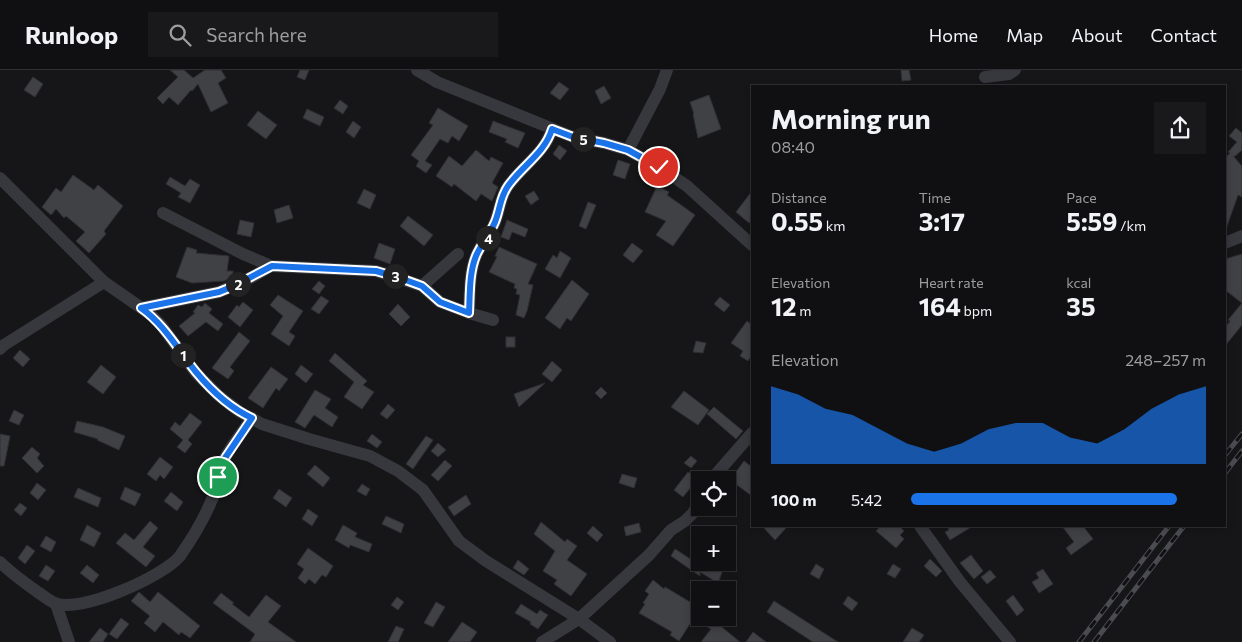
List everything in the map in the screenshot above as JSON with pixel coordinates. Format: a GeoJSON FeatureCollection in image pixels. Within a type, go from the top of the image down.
{"type":"FeatureCollection","features":[{"type":"Feature","properties":{"kind":"street"},"geometry":{"type":"LineString","coordinates":[[416,70],[438,82],[573,137],[628,150],[659,167],[687,186],[751,245]]}},
{"type":"Feature","properties":{"kind":"street"},"geometry":{"type":"LineString","coordinates":[[628,150],[660,89],[667,70]]}},
{"type":"Feature","properties":{"kind":"street"},"geometry":{"type":"LineString","coordinates":[[985,78],[1009,74],[1015,70]]}},
{"type":"Feature","properties":{"kind":"street"},"geometry":{"type":"LineString","coordinates":[[469,313],[472,273],[476,256],[488,238],[496,220],[502,198],[521,169],[548,141],[552,129]]}},
{"type":"Feature","properties":{"kind":"street"},"geometry":{"type":"LineString","coordinates":[[0,178],[104,282],[141,308],[161,325],[196,373],[219,396],[240,412],[262,424],[370,456],[398,471],[423,490],[459,541],[486,561],[610,642]]}},
{"type":"Feature","properties":{"kind":"street"},"geometry":{"type":"LineString","coordinates":[[163,213],[243,254],[272,266],[376,271],[422,286],[440,302],[493,320]]}},
{"type":"Feature","properties":{"kind":"street"},"geometry":{"type":"LineString","coordinates":[[1226,244],[1242,236]]}},
{"type":"Feature","properties":{"kind":"street"},"geometry":{"type":"LineString","coordinates":[[422,286],[458,254]]}},
{"type":"Feature","properties":{"kind":"street"},"geometry":{"type":"LineString","coordinates":[[141,308],[219,292],[272,266]]}},
{"type":"Feature","properties":{"kind":"street"},"geometry":{"type":"LineString","coordinates":[[0,349],[104,282]]}},
{"type":"Feature","properties":{"kind":"street"},"geometry":{"type":"LineString","coordinates":[[0,562],[11,574],[56,604],[71,605],[120,592],[166,567],[179,557],[211,502],[218,486],[220,469],[225,458],[252,418]]}},
{"type":"Feature","properties":{"kind":"street"},"geometry":{"type":"LineString","coordinates":[[719,471],[751,434]]}},
{"type":"Feature","properties":{"kind":"street"},"geometry":{"type":"LineString","coordinates":[[542,642],[579,620],[649,555],[671,530],[686,521],[691,515]]}},
{"type":"Feature","properties":{"kind":"street"},"geometry":{"type":"LineString","coordinates":[[921,527],[960,582],[1010,642]]}},
{"type":"Feature","properties":{"kind":"street"},"geometry":{"type":"LineString","coordinates":[[56,604],[69,642]]}},
{"type":"Feature","properties":{"kind":"building"},"geometry":{"type":"Polygon","coordinates":[[[170,70],[184,70],[193,78],[205,70],[221,70],[226,78],[218,83],[228,103],[211,112],[198,84],[178,105],[169,97],[163,104],[157,98],[178,77],[170,70]]]}},
{"type":"Feature","properties":{"kind":"building"},"geometry":{"type":"Polygon","coordinates":[[[300,70],[309,70],[305,80],[297,77],[300,70]]]}},
{"type":"Feature","properties":{"kind":"building"},"geometry":{"type":"Polygon","coordinates":[[[901,70],[909,70],[911,80],[902,81],[901,70]]]}},
{"type":"Feature","properties":{"kind":"building"},"geometry":{"type":"Polygon","coordinates":[[[33,77],[43,84],[35,97],[24,90],[33,77]]]}},
{"type":"Feature","properties":{"kind":"building"},"geometry":{"type":"Polygon","coordinates":[[[559,82],[569,89],[560,100],[550,93],[559,82]]]}},
{"type":"Feature","properties":{"kind":"building"},"geometry":{"type":"Polygon","coordinates":[[[604,86],[611,98],[601,104],[595,91],[604,86]]]}},
{"type":"Feature","properties":{"kind":"building"},"geometry":{"type":"Polygon","coordinates":[[[709,95],[721,129],[698,138],[690,102],[709,95]]]}},
{"type":"Feature","properties":{"kind":"building"},"geometry":{"type":"Polygon","coordinates":[[[340,100],[348,106],[343,114],[334,108],[340,100]]]}},
{"type":"Feature","properties":{"kind":"building"},"geometry":{"type":"Polygon","coordinates":[[[438,108],[468,126],[459,141],[452,136],[448,143],[440,139],[425,161],[432,165],[426,173],[416,166],[419,161],[411,155],[433,125],[429,123],[438,108]]]}},
{"type":"Feature","properties":{"kind":"building"},"geometry":{"type":"Polygon","coordinates":[[[307,109],[324,117],[320,126],[303,118],[307,109]]]}},
{"type":"Feature","properties":{"kind":"building"},"geometry":{"type":"Polygon","coordinates":[[[258,111],[277,125],[266,139],[247,125],[258,111]]]}},
{"type":"Feature","properties":{"kind":"building"},"geometry":{"type":"Polygon","coordinates":[[[353,121],[361,127],[354,138],[346,132],[353,121]]]}},
{"type":"Feature","properties":{"kind":"building"},"geometry":{"type":"Polygon","coordinates":[[[493,121],[525,133],[518,148],[505,142],[507,139],[489,132],[493,121]]]}},
{"type":"Feature","properties":{"kind":"building"},"geometry":{"type":"Polygon","coordinates":[[[1236,128],[1242,133],[1242,150],[1233,156],[1242,166],[1242,197],[1238,195],[1226,229],[1226,157],[1237,142],[1229,136],[1236,128]]]}},
{"type":"Feature","properties":{"kind":"building"},"geometry":{"type":"Polygon","coordinates":[[[559,145],[567,151],[560,160],[553,154],[559,145]]]}},
{"type":"Feature","properties":{"kind":"building"},"geometry":{"type":"Polygon","coordinates":[[[476,150],[489,161],[491,157],[503,163],[492,183],[498,187],[492,201],[481,194],[476,201],[454,184],[452,187],[436,176],[449,156],[462,166],[476,150]]]}},
{"type":"Feature","properties":{"kind":"building"},"geometry":{"type":"Polygon","coordinates":[[[618,160],[630,164],[625,179],[613,175],[618,160]]]}},
{"type":"Feature","properties":{"kind":"building"},"geometry":{"type":"Polygon","coordinates":[[[73,175],[94,190],[98,185],[123,206],[104,231],[106,234],[89,253],[76,241],[85,232],[66,216],[64,218],[56,209],[51,215],[42,207],[56,188],[61,192],[73,175]]]}},
{"type":"Feature","properties":{"kind":"building"},"geometry":{"type":"Polygon","coordinates":[[[170,177],[185,186],[190,179],[200,185],[190,203],[178,197],[181,193],[166,184],[170,177]]]}},
{"type":"Feature","properties":{"kind":"building"},"geometry":{"type":"Polygon","coordinates":[[[657,186],[669,192],[667,195],[695,215],[673,246],[656,235],[666,221],[645,212],[657,186]]]}},
{"type":"Feature","properties":{"kind":"building"},"geometry":{"type":"Polygon","coordinates":[[[364,189],[376,195],[370,209],[357,203],[364,189]]]}},
{"type":"Feature","properties":{"kind":"building"},"geometry":{"type":"Polygon","coordinates":[[[534,191],[539,199],[531,205],[525,196],[534,191]]]}},
{"type":"Feature","properties":{"kind":"building"},"geometry":{"type":"Polygon","coordinates":[[[751,192],[751,220],[749,223],[736,212],[751,192]]]}},
{"type":"Feature","properties":{"kind":"building"},"geometry":{"type":"Polygon","coordinates":[[[588,202],[596,205],[586,229],[579,226],[588,202]]]}},
{"type":"Feature","properties":{"kind":"building"},"geometry":{"type":"Polygon","coordinates":[[[289,205],[293,218],[277,223],[274,210],[289,205]]]}},
{"type":"Feature","properties":{"kind":"building"},"geometry":{"type":"Polygon","coordinates":[[[408,216],[433,235],[424,246],[400,226],[408,216]]]}},
{"type":"Feature","properties":{"kind":"building"},"geometry":{"type":"Polygon","coordinates":[[[240,220],[254,223],[251,237],[237,234],[240,220]]]}},
{"type":"Feature","properties":{"kind":"building"},"geometry":{"type":"Polygon","coordinates":[[[507,220],[528,229],[525,237],[512,232],[509,240],[501,237],[507,220]]]}},
{"type":"Feature","properties":{"kind":"building"},"geometry":{"type":"Polygon","coordinates":[[[379,243],[395,249],[390,264],[374,258],[379,243]]]}},
{"type":"Feature","properties":{"kind":"building"},"geometry":{"type":"Polygon","coordinates":[[[632,243],[643,251],[633,263],[623,255],[632,243]]]}},
{"type":"Feature","properties":{"kind":"building"},"geometry":{"type":"Polygon","coordinates":[[[187,247],[197,250],[196,253],[229,256],[227,271],[233,271],[233,277],[224,281],[192,283],[176,277],[187,247]]]}},
{"type":"Feature","properties":{"kind":"building"},"geometry":{"type":"Polygon","coordinates":[[[499,247],[537,264],[528,284],[533,285],[524,318],[516,315],[520,295],[516,294],[515,284],[489,272],[497,257],[495,256],[499,247]]]}},
{"type":"Feature","properties":{"kind":"building"},"geometry":{"type":"Polygon","coordinates":[[[560,251],[571,258],[560,278],[545,269],[553,255],[557,258],[560,251]]]}},
{"type":"Feature","properties":{"kind":"building"},"geometry":{"type":"Polygon","coordinates":[[[1242,254],[1242,303],[1226,291],[1226,259],[1242,254]]]}},
{"type":"Feature","properties":{"kind":"building"},"geometry":{"type":"Polygon","coordinates":[[[572,280],[589,294],[571,321],[567,318],[560,329],[545,318],[572,280]]]}},
{"type":"Feature","properties":{"kind":"building"},"geometry":{"type":"Polygon","coordinates":[[[319,281],[325,286],[319,294],[312,289],[319,281]]]}},
{"type":"Feature","properties":{"kind":"building"},"geometry":{"type":"Polygon","coordinates":[[[278,295],[303,311],[289,332],[295,336],[289,346],[271,334],[283,316],[270,305],[278,295]]]}},
{"type":"Feature","properties":{"kind":"building"},"geometry":{"type":"Polygon","coordinates":[[[321,296],[329,301],[319,314],[311,309],[321,296]]]}},
{"type":"Feature","properties":{"kind":"building"},"geometry":{"type":"Polygon","coordinates":[[[720,297],[730,305],[724,312],[714,304],[720,297]]]}},
{"type":"Feature","properties":{"kind":"building"},"geometry":{"type":"Polygon","coordinates":[[[243,302],[253,310],[240,327],[228,317],[237,305],[239,307],[243,302]]]}},
{"type":"Feature","properties":{"kind":"building"},"geometry":{"type":"Polygon","coordinates":[[[205,303],[212,309],[209,313],[223,324],[218,331],[206,322],[188,336],[179,326],[195,313],[193,312],[198,305],[202,307],[205,303]]]}},
{"type":"Feature","properties":{"kind":"building"},"geometry":{"type":"Polygon","coordinates":[[[1242,303],[1242,325],[1226,345],[1226,327],[1230,321],[1228,320],[1242,303]]]}},
{"type":"Feature","properties":{"kind":"building"},"geometry":{"type":"Polygon","coordinates":[[[398,304],[410,317],[401,326],[389,314],[398,304]]]}},
{"type":"Feature","properties":{"kind":"building"},"geometry":{"type":"Polygon","coordinates":[[[747,321],[751,324],[751,356],[748,361],[740,356],[743,351],[731,343],[747,321]]]}},
{"type":"Feature","properties":{"kind":"building"},"geometry":{"type":"Polygon","coordinates":[[[239,332],[250,341],[230,367],[234,371],[228,379],[212,368],[239,332]]]}},
{"type":"Feature","properties":{"kind":"building"},"geometry":{"type":"Polygon","coordinates":[[[506,337],[515,337],[515,347],[506,347],[506,337]]]}},
{"type":"Feature","properties":{"kind":"building"},"geometry":{"type":"Polygon","coordinates":[[[696,341],[706,343],[703,353],[693,352],[696,341]]]}},
{"type":"Feature","properties":{"kind":"building"},"geometry":{"type":"Polygon","coordinates":[[[20,350],[30,359],[23,367],[13,358],[20,350]]]}},
{"type":"Feature","properties":{"kind":"building"},"geometry":{"type":"Polygon","coordinates":[[[335,353],[367,381],[363,385],[374,392],[362,409],[344,397],[354,382],[329,361],[335,353]]]}},
{"type":"Feature","properties":{"kind":"building"},"geometry":{"type":"Polygon","coordinates":[[[552,361],[562,370],[552,382],[542,374],[552,361]]]}},
{"type":"Feature","properties":{"kind":"building"},"geometry":{"type":"Polygon","coordinates":[[[101,365],[116,377],[103,394],[87,382],[101,365]]]}},
{"type":"Feature","properties":{"kind":"building"},"geometry":{"type":"Polygon","coordinates":[[[301,365],[313,374],[306,383],[295,374],[301,365]]]}},
{"type":"Feature","properties":{"kind":"building"},"geometry":{"type":"Polygon","coordinates":[[[271,367],[288,379],[279,391],[276,388],[263,408],[248,398],[271,367]]]}},
{"type":"Feature","properties":{"kind":"building"},"geometry":{"type":"Polygon","coordinates":[[[545,383],[519,407],[514,394],[545,383]]]}},
{"type":"Feature","properties":{"kind":"building"},"geometry":{"type":"Polygon","coordinates":[[[601,387],[607,393],[601,399],[595,393],[601,387]]]}},
{"type":"Feature","properties":{"kind":"building"},"geometry":{"type":"Polygon","coordinates":[[[315,390],[331,399],[325,408],[338,417],[332,427],[314,415],[305,428],[295,422],[315,390]]]}},
{"type":"Feature","properties":{"kind":"building"},"geometry":{"type":"Polygon","coordinates":[[[684,391],[709,410],[698,425],[671,407],[684,391]]]}},
{"type":"Feature","properties":{"kind":"building"},"geometry":{"type":"Polygon","coordinates":[[[388,404],[395,410],[387,419],[380,414],[388,404]]]}},
{"type":"Feature","properties":{"kind":"building"},"geometry":{"type":"Polygon","coordinates":[[[714,407],[743,431],[736,439],[707,414],[714,407]]]}},
{"type":"Feature","properties":{"kind":"building"},"geometry":{"type":"Polygon","coordinates":[[[14,410],[24,415],[19,425],[9,421],[14,410]]]}},
{"type":"Feature","properties":{"kind":"building"},"geometry":{"type":"Polygon","coordinates":[[[190,413],[202,422],[188,440],[192,444],[185,453],[177,447],[183,440],[170,429],[175,422],[180,426],[190,413]]]}},
{"type":"Feature","properties":{"kind":"building"},"geometry":{"type":"Polygon","coordinates":[[[77,421],[103,427],[125,436],[119,450],[98,439],[74,432],[77,421]]]}},
{"type":"Feature","properties":{"kind":"building"},"geometry":{"type":"Polygon","coordinates":[[[0,434],[10,436],[4,466],[0,466],[0,434]]]}},
{"type":"Feature","properties":{"kind":"building"},"geometry":{"type":"Polygon","coordinates":[[[372,434],[382,442],[377,448],[367,441],[372,434]]]}},
{"type":"Feature","properties":{"kind":"building"},"geometry":{"type":"Polygon","coordinates":[[[426,436],[433,440],[413,469],[406,464],[426,436]]]}},
{"type":"Feature","properties":{"kind":"building"},"geometry":{"type":"Polygon","coordinates":[[[438,443],[446,450],[438,457],[431,451],[438,443]]]}},
{"type":"Feature","properties":{"kind":"building"},"geometry":{"type":"Polygon","coordinates":[[[32,447],[40,454],[37,458],[44,466],[37,473],[22,458],[32,447]]]}},
{"type":"Feature","properties":{"kind":"building"},"geometry":{"type":"Polygon","coordinates":[[[691,456],[697,461],[691,468],[684,463],[691,456]]]}},
{"type":"Feature","properties":{"kind":"building"},"geometry":{"type":"Polygon","coordinates":[[[160,457],[173,467],[164,479],[160,475],[156,481],[147,474],[160,457]]]}},
{"type":"Feature","properties":{"kind":"building"},"geometry":{"type":"Polygon","coordinates":[[[445,460],[452,466],[438,481],[431,475],[445,460]]]}},
{"type":"Feature","properties":{"kind":"building"},"geometry":{"type":"Polygon","coordinates":[[[744,461],[751,466],[751,495],[737,485],[736,486],[736,472],[744,461]]]}},
{"type":"Feature","properties":{"kind":"building"},"geometry":{"type":"Polygon","coordinates":[[[315,465],[330,478],[323,487],[307,474],[315,465]]]}},
{"type":"Feature","properties":{"kind":"building"},"geometry":{"type":"Polygon","coordinates":[[[688,472],[691,474],[691,487],[683,497],[674,490],[688,472]]]}},
{"type":"Feature","properties":{"kind":"building"},"geometry":{"type":"Polygon","coordinates":[[[622,474],[637,478],[634,488],[619,483],[622,474]]]}},
{"type":"Feature","properties":{"kind":"building"},"geometry":{"type":"Polygon","coordinates":[[[37,483],[46,490],[38,500],[30,493],[37,483]]]}},
{"type":"Feature","properties":{"kind":"building"},"geometry":{"type":"Polygon","coordinates":[[[362,484],[370,489],[366,496],[357,491],[362,484]]]}},
{"type":"Feature","properties":{"kind":"building"},"geometry":{"type":"Polygon","coordinates":[[[125,487],[141,494],[135,506],[120,499],[125,487]]]}},
{"type":"Feature","properties":{"kind":"building"},"geometry":{"type":"Polygon","coordinates":[[[78,488],[101,498],[98,507],[74,497],[78,488]]]}},
{"type":"Feature","properties":{"kind":"building"},"geometry":{"type":"Polygon","coordinates":[[[279,489],[292,498],[286,507],[273,498],[279,489]]]}},
{"type":"Feature","properties":{"kind":"building"},"geometry":{"type":"Polygon","coordinates":[[[171,492],[183,502],[177,511],[164,501],[171,492]]]}},
{"type":"Feature","properties":{"kind":"building"},"geometry":{"type":"Polygon","coordinates":[[[466,495],[471,504],[454,516],[448,507],[466,495]]]}},
{"type":"Feature","properties":{"kind":"building"},"geometry":{"type":"Polygon","coordinates":[[[20,503],[27,508],[21,516],[14,510],[20,503]]]}},
{"type":"Feature","properties":{"kind":"building"},"geometry":{"type":"Polygon","coordinates":[[[308,509],[318,516],[312,526],[302,519],[308,509]]]}},
{"type":"Feature","properties":{"kind":"building"},"geometry":{"type":"Polygon","coordinates":[[[386,516],[404,524],[401,533],[382,524],[386,516]]]}},
{"type":"Feature","properties":{"kind":"building"},"geometry":{"type":"Polygon","coordinates":[[[150,521],[158,528],[143,547],[155,556],[146,567],[116,543],[125,533],[134,540],[150,521]]]}},
{"type":"Feature","properties":{"kind":"building"},"geometry":{"type":"Polygon","coordinates":[[[541,522],[565,542],[567,539],[577,546],[567,560],[587,574],[571,596],[554,584],[557,580],[543,571],[555,551],[534,534],[541,522]]]}},
{"type":"Feature","properties":{"kind":"building"},"geometry":{"type":"Polygon","coordinates":[[[639,523],[641,532],[626,536],[624,527],[639,523]]]}},
{"type":"Feature","properties":{"kind":"building"},"geometry":{"type":"Polygon","coordinates":[[[87,525],[101,533],[94,547],[80,540],[87,525]]]}},
{"type":"Feature","properties":{"kind":"building"},"geometry":{"type":"Polygon","coordinates":[[[343,525],[357,533],[355,537],[372,544],[369,552],[350,545],[349,548],[335,540],[343,525]]]}},
{"type":"Feature","properties":{"kind":"building"},"geometry":{"type":"Polygon","coordinates":[[[593,526],[603,535],[597,542],[587,533],[593,526]]]}},
{"type":"Feature","properties":{"kind":"building"},"geometry":{"type":"Polygon","coordinates":[[[763,527],[787,527],[775,540],[763,527]]]}},
{"type":"Feature","properties":{"kind":"building"},"geometry":{"type":"Polygon","coordinates":[[[880,527],[900,527],[904,531],[900,535],[904,539],[896,548],[876,531],[880,527]]]}},
{"type":"Feature","properties":{"kind":"building"},"geometry":{"type":"Polygon","coordinates":[[[948,527],[971,527],[950,540],[945,532],[949,530],[948,527]]]}},
{"type":"Feature","properties":{"kind":"building"},"geometry":{"type":"Polygon","coordinates":[[[1063,527],[1084,527],[1093,539],[1071,555],[1066,548],[1074,542],[1063,527]]]}},
{"type":"Feature","properties":{"kind":"building"},"geometry":{"type":"Polygon","coordinates":[[[46,536],[56,542],[51,552],[40,546],[46,536]]]}},
{"type":"Feature","properties":{"kind":"building"},"geometry":{"type":"Polygon","coordinates":[[[27,545],[35,551],[25,564],[18,558],[27,545]]]}},
{"type":"Feature","properties":{"kind":"building"},"geometry":{"type":"Polygon","coordinates":[[[308,548],[333,566],[326,577],[322,575],[315,584],[309,579],[305,584],[298,578],[304,569],[297,564],[308,548]]]}},
{"type":"Feature","properties":{"kind":"building"},"geometry":{"type":"Polygon","coordinates":[[[675,549],[691,559],[691,570],[671,556],[675,549]]]}},
{"type":"Feature","properties":{"kind":"building"},"geometry":{"type":"Polygon","coordinates":[[[971,555],[983,571],[974,579],[960,563],[971,555]]]}},
{"type":"Feature","properties":{"kind":"building"},"geometry":{"type":"Polygon","coordinates":[[[930,559],[942,571],[936,577],[924,566],[930,559]]]}},
{"type":"Feature","properties":{"kind":"building"},"geometry":{"type":"Polygon","coordinates":[[[518,560],[529,569],[524,575],[513,568],[518,560]]]}},
{"type":"Feature","properties":{"kind":"building"},"geometry":{"type":"Polygon","coordinates":[[[816,564],[824,569],[819,579],[810,574],[816,564]]]}},
{"type":"Feature","properties":{"kind":"building"},"geometry":{"type":"Polygon","coordinates":[[[893,564],[901,569],[895,578],[887,574],[893,564]]]}},
{"type":"Feature","properties":{"kind":"building"},"geometry":{"type":"Polygon","coordinates":[[[46,565],[55,571],[48,581],[39,576],[46,565]]]}},
{"type":"Feature","properties":{"kind":"building"},"geometry":{"type":"Polygon","coordinates":[[[87,565],[99,575],[93,583],[80,573],[87,565]]]}},
{"type":"Feature","properties":{"kind":"building"},"geometry":{"type":"Polygon","coordinates":[[[1043,569],[1053,584],[1039,593],[1032,582],[1039,578],[1036,573],[1043,569]]]}},
{"type":"Feature","properties":{"kind":"building"},"geometry":{"type":"Polygon","coordinates":[[[990,570],[996,577],[987,584],[981,577],[990,570]]]}},
{"type":"Feature","properties":{"kind":"building"},"geometry":{"type":"Polygon","coordinates":[[[693,571],[723,571],[719,581],[715,581],[700,572],[700,576],[693,571]]]}},
{"type":"Feature","properties":{"kind":"building"},"geometry":{"type":"Polygon","coordinates":[[[653,580],[664,589],[665,587],[691,603],[691,622],[679,641],[670,635],[672,632],[639,613],[649,594],[645,591],[653,580]]]}},
{"type":"Feature","properties":{"kind":"building"},"geometry":{"type":"Polygon","coordinates":[[[139,592],[150,602],[158,592],[200,626],[190,638],[181,632],[179,635],[163,622],[155,632],[144,623],[150,616],[131,601],[139,592]]]}},
{"type":"Feature","properties":{"kind":"building"},"geometry":{"type":"Polygon","coordinates":[[[221,593],[249,617],[266,595],[281,606],[268,622],[296,642],[250,642],[255,634],[213,603],[221,593]]]}},
{"type":"Feature","properties":{"kind":"building"},"geometry":{"type":"Polygon","coordinates":[[[1013,595],[1024,610],[1017,616],[1006,601],[1013,595]]]}},
{"type":"Feature","properties":{"kind":"building"},"geometry":{"type":"Polygon","coordinates":[[[848,596],[858,603],[852,611],[843,604],[848,596]]]}},
{"type":"Feature","properties":{"kind":"building"},"geometry":{"type":"Polygon","coordinates":[[[397,597],[404,602],[398,610],[391,605],[397,597]]]}},
{"type":"Feature","properties":{"kind":"building"},"geometry":{"type":"Polygon","coordinates":[[[774,601],[838,642],[813,642],[767,612],[774,601]]]}},
{"type":"Feature","properties":{"kind":"building"},"geometry":{"type":"Polygon","coordinates":[[[436,602],[445,607],[433,627],[424,623],[436,602]]]}},
{"type":"Feature","properties":{"kind":"building"},"geometry":{"type":"Polygon","coordinates":[[[521,604],[537,614],[540,610],[548,615],[538,629],[530,624],[531,622],[515,613],[521,604]]]}},
{"type":"Feature","properties":{"kind":"building"},"geometry":{"type":"Polygon","coordinates":[[[121,618],[129,624],[117,639],[109,634],[121,618]]]}},
{"type":"Feature","properties":{"kind":"building"},"geometry":{"type":"Polygon","coordinates":[[[462,622],[477,632],[470,642],[448,642],[462,622]]]}},
{"type":"Feature","properties":{"kind":"building"},"geometry":{"type":"Polygon","coordinates":[[[396,626],[404,629],[398,642],[388,642],[396,626]]]}},
{"type":"Feature","properties":{"kind":"building"},"geometry":{"type":"Polygon","coordinates":[[[706,626],[721,626],[740,642],[701,642],[711,629],[706,626]]]}},
{"type":"Feature","properties":{"kind":"building"},"geometry":{"type":"Polygon","coordinates":[[[100,628],[108,634],[103,642],[89,642],[100,628]]]}},
{"type":"Feature","properties":{"kind":"building"},"geometry":{"type":"Polygon","coordinates":[[[912,628],[924,635],[919,642],[903,642],[912,628]]]}},
{"type":"Feature","properties":{"kind":"building"},"geometry":{"type":"Polygon","coordinates":[[[753,632],[766,642],[746,642],[753,632]]]}},
{"type":"Feature","properties":{"kind":"railway"},"geometry":{"type":"LineString","coordinates":[[1226,454],[1242,434]]}},
{"type":"Feature","properties":{"kind":"railway"},"geometry":{"type":"LineString","coordinates":[[1226,472],[1242,451]]}},
{"type":"Feature","properties":{"kind":"railway"},"geometry":{"type":"LineString","coordinates":[[1079,642],[1168,527]]}},
{"type":"Feature","properties":{"kind":"railway"},"geometry":{"type":"LineString","coordinates":[[1094,642],[1183,527]]}},
{"type":"Feature","properties":{"kind":"route"},"geometry":{"type":"LineString","coordinates":[[218,477],[225,458],[252,418],[240,412],[219,396],[196,373],[161,325],[141,308],[219,292],[252,278],[272,266],[376,271],[422,286],[440,302],[469,313],[472,273],[476,256],[488,238],[496,220],[502,198],[521,169],[548,141],[552,129],[573,137],[628,150],[659,167]]}}]}
